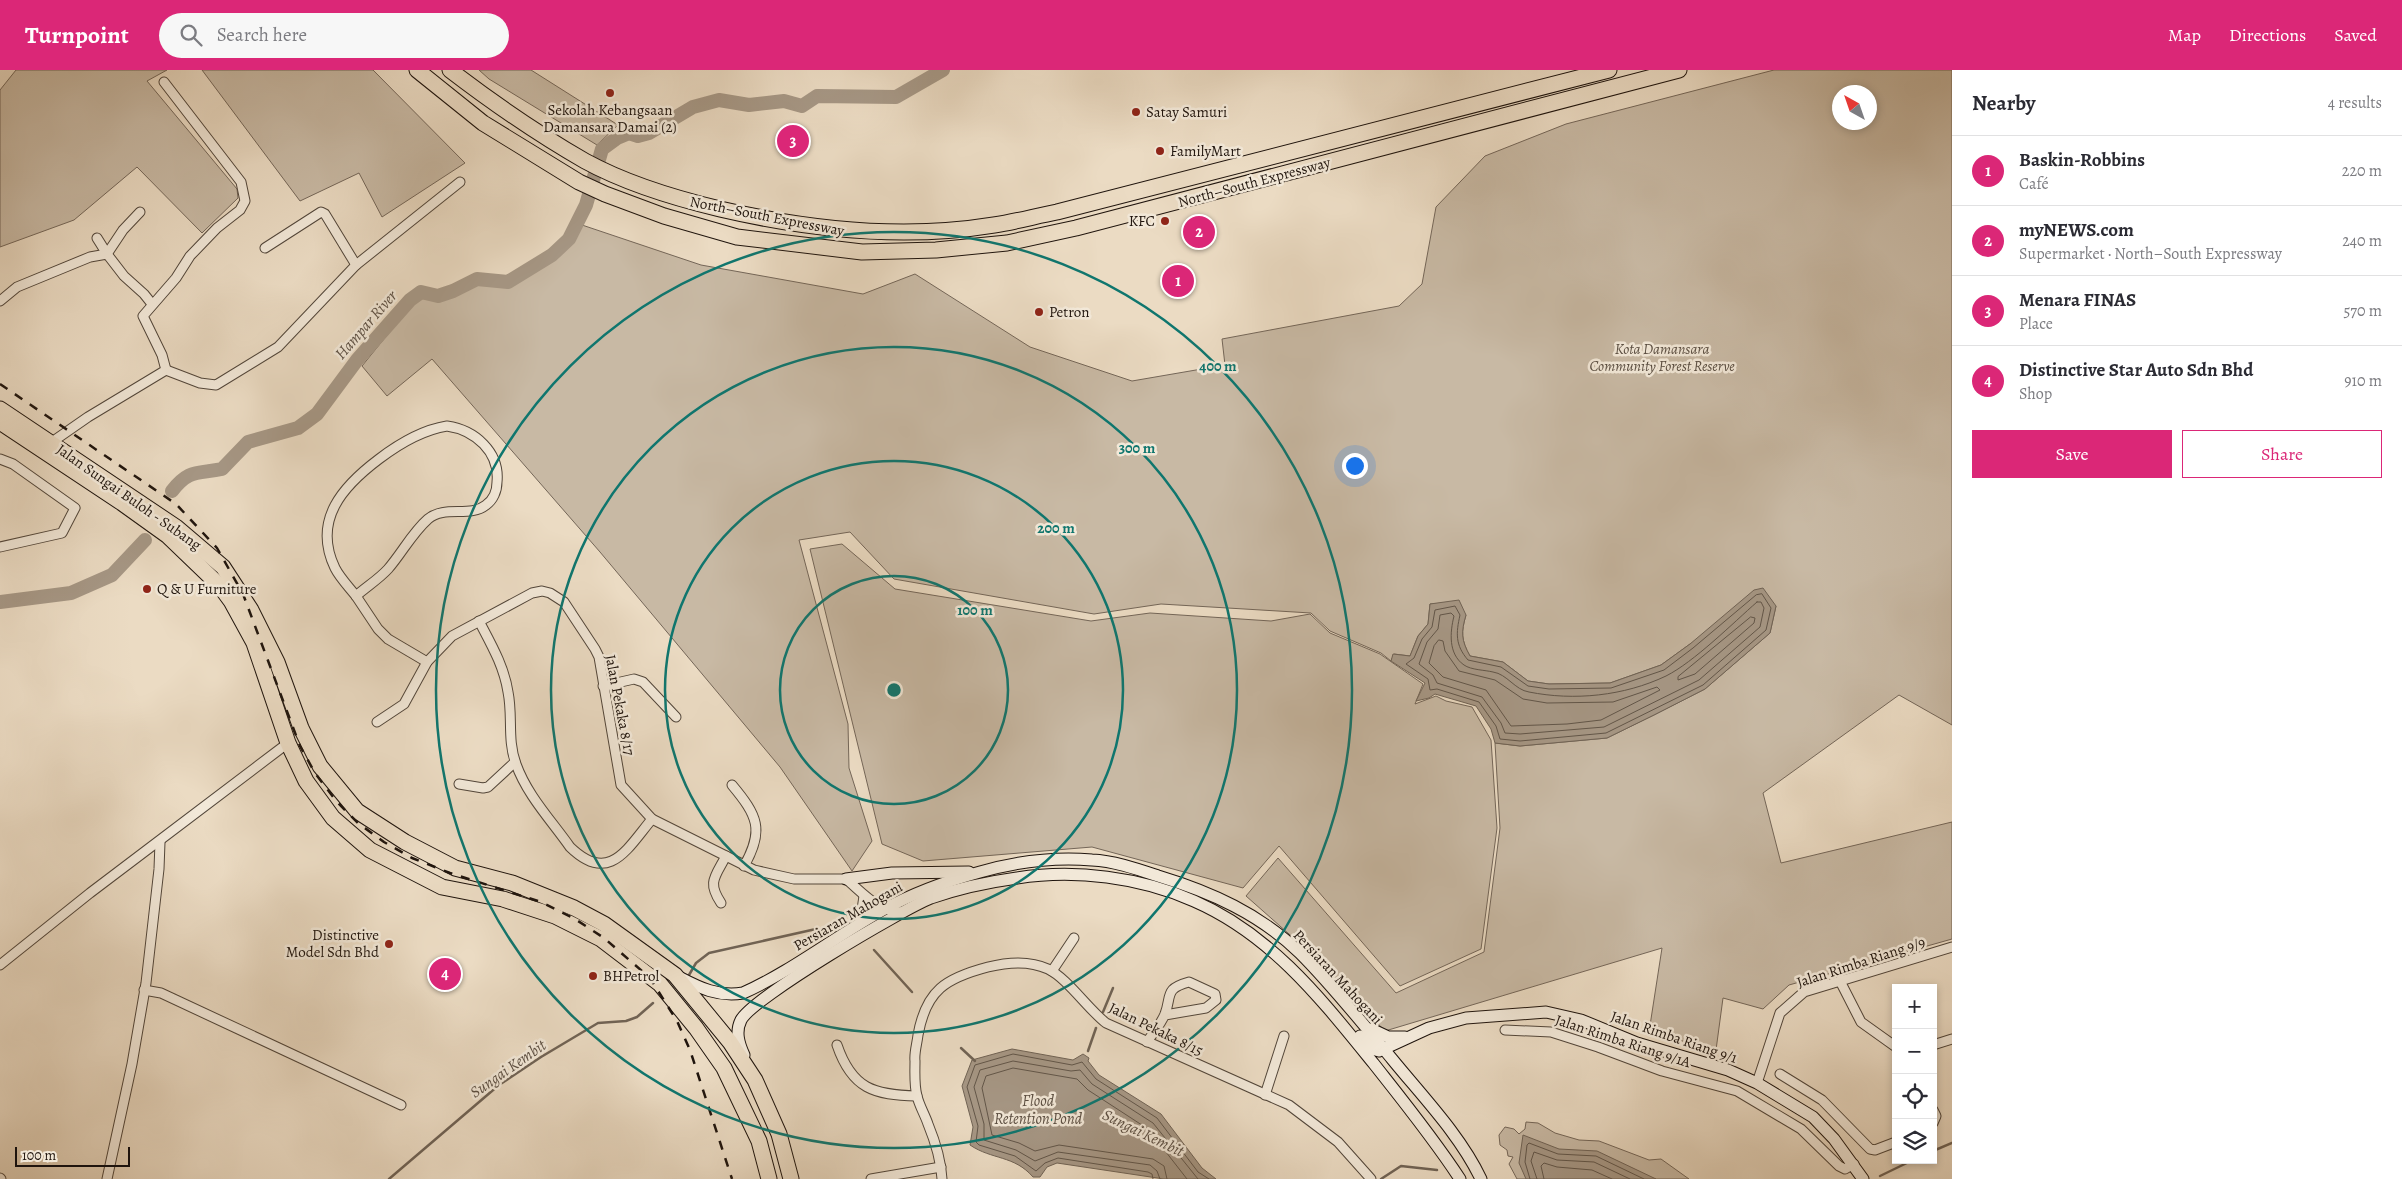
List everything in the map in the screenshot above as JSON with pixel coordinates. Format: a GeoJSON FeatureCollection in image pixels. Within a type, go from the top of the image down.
{"type":"FeatureCollection","features":[{"type":"Feature","properties":{"kind":"highway","name":"North–South Expressway"},"geometry":{"type":"LineString","coordinates":[[417,70],[483,123],[579,182],[605,194],[664,216],[737,237],[862,252],[936,250],[1007,242],[1076,228],[1679,70]]}},
{"type":"Feature","properties":{"kind":"highway","name":"North–South Expressway"},"geometry":{"type":"LineString","coordinates":[[450,70],[498,106],[586,162],[671,197],[817,228],[861,232],[935,231],[994,226],[1182,181],[1609,70]]}},
{"type":"Feature","properties":{"kind":"highway","name":"Jalan Sungai Buloh - Subang"},"geometry":{"type":"LineString","coordinates":[[0,409],[176,526],[223,567],[251,610],[277,662],[301,728],[320,766],[357,811],[406,842],[455,868],[512,882],[574,908],[604,924],[675,975],[730,1042],[755,1080],[779,1134],[791,1179]]}},
{"type":"Feature","properties":{"kind":"highway","name":"Jalan Sungai Buloh - Subang"},"geometry":{"type":"LineString","coordinates":[[0,422],[168,536],[220,586],[231,601],[254,643],[288,743],[306,781],[333,818],[370,850],[442,887],[503,899],[555,916],[601,938],[660,984],[696,1028],[724,1068],[759,1141],[769,1179]]}},
{"type":"Feature","properties":{"kind":"main road"},"geometry":{"type":"LineString","coordinates":[[0,430],[16,433]]}},
{"type":"Feature","properties":{"kind":"main road","name":"Persiaran Mahogani"},"geometry":{"type":"LineString","coordinates":[[675,975],[702,989],[715,993],[731,995],[743,993],[884,909],[929,889],[980,871],[1019,864],[1093,860],[1137,869],[1198,888],[1225,900],[1274,932],[1300,953],[1385,1050],[1449,1128],[1481,1179]]}},
{"type":"Feature","properties":{"kind":"main road"},"geometry":{"type":"LineString","coordinates":[[846,879],[892,873],[980,871]]}},
{"type":"Feature","properties":{"kind":"main road","name":"Persiaran Mahogani"},"geometry":{"type":"LineString","coordinates":[[755,1080],[738,1042],[738,1029],[741,1019],[749,1010],[779,988],[902,912],[929,899],[963,887],[1019,877],[1094,875],[1131,882],[1193,900],[1239,926],[1287,964],[1330,1010],[1434,1139],[1460,1179]]}},
{"type":"Feature","properties":{"kind":"main road"},"geometry":{"type":"LineString","coordinates":[[1330,1010],[1343,1018],[1372,1049],[1385,1050],[1412,1036]]}},
{"type":"Feature","properties":{"kind":"main road","name":"Jalan Rimba Riang 9/1"},"geometry":{"type":"LineString","coordinates":[[1412,1036],[1438,1025],[1466,1018],[1546,1012],[1581,1020],[1637,1043],[1728,1070],[1757,1083],[1813,1117],[1854,1164],[1863,1179]]}},
{"type":"Feature","properties":{"kind":"main road"},"geometry":{"type":"LineString","coordinates":[[1361,1023],[1382,1036],[1412,1036]]}},
{"type":"Feature","properties":{"kind":"main road"},"geometry":{"type":"LineString","coordinates":[[1410,1081],[1400,1056],[1400,1051],[1412,1036]]}},
{"type":"Feature","properties":{"kind":"main road"},"geometry":{"type":"LineString","coordinates":[[1385,1050],[1383,1061],[1386,1068],[1428,1122],[1434,1139]]}},
{"type":"Feature","properties":{"kind":"street"},"geometry":{"type":"LineString","coordinates":[[164,82],[241,182],[245,201],[240,210],[217,228],[190,256],[176,278],[152,304],[143,318],[162,355],[166,370]]}},
{"type":"Feature","properties":{"kind":"street"},"geometry":{"type":"LineString","coordinates":[[166,370],[200,383],[216,385],[278,347],[356,265],[460,182]]}},
{"type":"Feature","properties":{"kind":"street"},"geometry":{"type":"LineString","coordinates":[[0,301],[17,287],[90,256],[107,254],[123,230],[140,212]]}},
{"type":"Feature","properties":{"kind":"street"},"geometry":{"type":"LineString","coordinates":[[265,248],[321,212],[325,214],[356,265]]}},
{"type":"Feature","properties":{"kind":"street"},"geometry":{"type":"LineString","coordinates":[[97,238],[124,276],[152,304]]}},
{"type":"Feature","properties":{"kind":"street"},"geometry":{"type":"LineString","coordinates":[[52,442],[166,370]]}},
{"type":"Feature","properties":{"kind":"street"},"geometry":{"type":"LineString","coordinates":[[356,596],[387,570],[431,517],[443,512],[476,511],[486,506],[493,499],[498,475],[494,459],[483,443],[473,435],[461,428],[447,426],[430,429],[390,450],[356,476],[342,490],[334,505],[329,525],[328,542],[336,570],[378,629],[388,639],[427,662]]}},
{"type":"Feature","properties":{"kind":"street"},"geometry":{"type":"LineString","coordinates":[[0,459],[13,464],[75,508],[62,533],[0,547]]}},
{"type":"Feature","properties":{"kind":"street","name":"Jalan Pekaka 8/17"},"geometry":{"type":"LineString","coordinates":[[377,722],[404,704],[427,662],[452,636],[532,593],[542,591],[550,593],[564,602],[599,657],[621,785],[652,819],[744,866],[773,876],[794,879],[846,879]]}},
{"type":"Feature","properties":{"kind":"street"},"geometry":{"type":"LineString","coordinates":[[479,621],[502,666],[509,694],[509,736],[525,785],[570,847],[588,860],[602,864],[609,863],[621,856],[652,819]]}},
{"type":"Feature","properties":{"kind":"street"},"geometry":{"type":"LineString","coordinates":[[603,686],[634,679],[643,682],[676,717]]}},
{"type":"Feature","properties":{"kind":"street"},"geometry":{"type":"LineString","coordinates":[[0,966],[90,893],[160,842],[288,743]]}},
{"type":"Feature","properties":{"kind":"street"},"geometry":{"type":"LineString","coordinates":[[459,784],[483,788],[488,786],[516,762]]}},
{"type":"Feature","properties":{"kind":"street"},"geometry":{"type":"LineString","coordinates":[[732,785],[751,809],[755,821],[755,842],[744,866]]}},
{"type":"Feature","properties":{"kind":"street"},"geometry":{"type":"LineString","coordinates":[[107,1179],[132,1064],[144,990],[159,868],[160,842]]}},
{"type":"Feature","properties":{"kind":"street"},"geometry":{"type":"LineString","coordinates":[[721,904],[714,892],[712,881],[726,856]]}},
{"type":"Feature","properties":{"kind":"street"},"geometry":{"type":"LineString","coordinates":[[846,879],[864,896],[884,909],[891,912],[902,912]]}},
{"type":"Feature","properties":{"kind":"street"},"geometry":{"type":"LineString","coordinates":[[860,923],[864,896]]}},
{"type":"Feature","properties":{"kind":"street"},"geometry":{"type":"LineString","coordinates":[[1052,971],[1074,938]]}},
{"type":"Feature","properties":{"kind":"street","name":"Jalan Rimba Riang 9/9"},"geometry":{"type":"LineString","coordinates":[[1757,1083],[1780,1013],[1804,992],[1952,947]]}},
{"type":"Feature","properties":{"kind":"street","name":"Jalan Pekaka 8/15"},"geometry":{"type":"LineString","coordinates":[[942,1179],[941,1167],[929,1125],[917,1096],[914,1058],[920,1025],[927,1005],[938,989],[949,980],[966,973],[1004,963],[1022,962],[1052,971],[1106,1024],[1289,1106],[1338,1142],[1371,1179]]}},
{"type":"Feature","properties":{"kind":"street"},"geometry":{"type":"LineString","coordinates":[[1840,981],[1862,1022],[1892,1044]]}},
{"type":"Feature","properties":{"kind":"street"},"geometry":{"type":"LineString","coordinates":[[1147,1042],[1165,1015],[1168,995],[1172,989],[1189,982],[1211,990],[1215,994],[1216,1000],[1206,1008],[1165,1015]]}},
{"type":"Feature","properties":{"kind":"street"},"geometry":{"type":"LineString","coordinates":[[144,990],[161,993],[401,1105]]}},
{"type":"Feature","properties":{"kind":"street","name":"Jalan Rimba Riang 9/1A"},"geometry":{"type":"LineString","coordinates":[[1505,1030],[1551,1032],[1662,1071],[1737,1091],[1801,1129],[1839,1166],[1845,1168],[1854,1164]]}},
{"type":"Feature","properties":{"kind":"street"},"geometry":{"type":"LineString","coordinates":[[1598,1047],[1605,1030]]}},
{"type":"Feature","properties":{"kind":"street"},"geometry":{"type":"LineString","coordinates":[[1265,1095],[1284,1036]]}},
{"type":"Feature","properties":{"kind":"street"},"geometry":{"type":"LineString","coordinates":[[1937,1044],[1952,1039]]}},
{"type":"Feature","properties":{"kind":"street"},"geometry":{"type":"LineString","coordinates":[[838,1046],[842,1060],[852,1076],[861,1085],[873,1092],[890,1096],[917,1096]]}},
{"type":"Feature","properties":{"kind":"street"},"geometry":{"type":"LineString","coordinates":[[1780,1074],[1822,1100],[1870,1149],[1875,1150],[1892,1144]]}},
{"type":"Feature","properties":{"kind":"street"},"geometry":{"type":"LineString","coordinates":[[871,1179],[941,1167]]}},
{"type":"Feature","properties":{"kind":"green space"},"geometry":{"type":"Polygon","coordinates":[[[16,70],[167,70],[147,81],[237,189],[238,198],[202,233],[137,167],[74,220],[0,247],[0,90],[16,70]]]}},
{"type":"Feature","properties":{"kind":"green space"},"geometry":{"type":"Polygon","coordinates":[[[202,70],[373,70],[465,163],[382,217],[359,173],[300,201],[202,70]]]}},
{"type":"Feature","properties":{"kind":"green space"},"geometry":{"type":"Polygon","coordinates":[[[479,70],[531,70],[618,125],[597,145],[489,79],[479,70]]]}},
{"type":"Feature","properties":{"kind":"green space","name":"Kota Damansara Community Forest Reserve"},"geometry":{"type":"Polygon","coordinates":[[[1774,70],[1952,70],[1952,725],[1899,695],[1763,793],[1781,863],[1952,822],[1952,939],[1789,985],[1763,1009],[1723,998],[1716,1050],[1649,1032],[1662,948],[1385,1031],[1306,949],[1246,896],[1278,858],[1396,993],[1484,952],[1500,828],[1495,743],[1520,746],[1607,738],[1705,689],[1770,633],[1776,606],[1690,644],[1661,665],[1610,683],[1549,684],[1528,681],[1503,662],[1470,656],[1463,636],[1466,615],[1444,603],[1430,604],[1428,624],[1418,636],[1410,656],[1394,654],[1391,661],[1381,653],[1330,631],[1311,613],[1161,604],[1094,614],[894,579],[850,532],[799,540],[848,724],[849,768],[872,841],[852,871],[780,767],[600,552],[432,359],[387,396],[362,366],[410,307],[423,297],[437,300],[455,296],[478,284],[509,285],[555,258],[573,242],[582,225],[701,265],[863,294],[915,274],[1030,347],[1132,381],[1225,365],[1222,339],[1399,306],[1422,284],[1436,207],[1485,156],[1566,124],[1774,70]]]}},
{"type":"Feature","properties":{"kind":"green space"},"geometry":{"type":"Polygon","coordinates":[[[842,544],[895,589],[1091,621],[1150,613],[1271,621],[1310,614],[1330,633],[1380,654],[1423,684],[1415,704],[1436,696],[1446,701],[1472,707],[1491,740],[1497,828],[1481,949],[1400,986],[1279,846],[1243,888],[1092,847],[923,861],[882,844],[810,549],[842,544]]]}},
{"type":"Feature","properties":{"kind":"green space"},"geometry":{"type":"Polygon","coordinates":[[[1526,1122],[1538,1123],[1555,1133],[1579,1140],[1599,1141],[1649,1160],[1661,1159],[1689,1179],[1517,1179],[1509,1164],[1513,1157],[1508,1156],[1507,1150],[1500,1145],[1499,1135],[1505,1127],[1514,1129],[1519,1134],[1525,1129],[1526,1122]]]}},
{"type":"Feature","properties":{"kind":"water"},"geometry":{"type":"Polygon","coordinates":[[[1763,588],[1776,606],[1770,633],[1705,689],[1607,738],[1520,746],[1495,743],[1491,729],[1476,706],[1435,694],[1429,698],[1416,701],[1425,683],[1391,661],[1393,654],[1410,656],[1418,636],[1428,624],[1430,604],[1459,600],[1466,615],[1463,636],[1470,656],[1503,662],[1528,681],[1549,684],[1610,683],[1661,665],[1690,644],[1754,590],[1763,588]]]}},
{"type":"Feature","properties":{"kind":"water","name":"Flood Retention Pond"},"geometry":{"type":"Polygon","coordinates":[[[1012,1049],[1073,1060],[1083,1054],[1089,1058],[1088,1061],[1099,1075],[1161,1114],[1202,1168],[1216,1179],[1164,1179],[1057,1163],[1047,1167],[1040,1177],[1033,1177],[1026,1170],[1011,1161],[978,1150],[970,1145],[973,1127],[962,1086],[972,1060],[1012,1049]]]}},
{"type":"Feature","properties":{"kind":"water"},"geometry":{"type":"Polygon","coordinates":[[[1523,1135],[1559,1149],[1597,1151],[1656,1179],[1526,1179],[1519,1163],[1523,1135]]]}},
{"type":"Feature","properties":{"kind":"waterway","name":"Hampar River"},"geometry":{"type":"LineString","coordinates":[[172,491],[183,479],[189,476],[200,472],[222,469],[248,442],[298,428],[317,414],[357,360],[410,300],[421,292],[438,296],[477,279],[508,282],[552,255],[569,239],[586,205],[602,149],[617,138],[629,133],[638,136],[649,133],[693,107],[719,100],[749,105],[784,101],[802,106],[817,96],[896,97],[943,70]]}},
{"type":"Feature","properties":{"kind":"waterway"},"geometry":{"type":"LineString","coordinates":[[0,602],[71,593],[112,575],[145,540]]}},
{"type":"Feature","properties":{"kind":"waterway","name":"Sungai Kembit"},"geometry":{"type":"LineString","coordinates":[[689,975],[696,963],[709,953],[816,929]]}},
{"type":"Feature","properties":{"kind":"waterway","name":"Sungai Kembit"},"geometry":{"type":"LineString","coordinates":[[874,950],[912,992]]}},
{"type":"Feature","properties":{"kind":"waterway"},"geometry":{"type":"LineString","coordinates":[[1103,1012],[1113,988]]}},
{"type":"Feature","properties":{"kind":"waterway","name":"Sungai Kembit"},"geometry":{"type":"LineString","coordinates":[[389,1179],[499,1085],[598,1023],[626,1021],[637,1017],[653,1003]]}},
{"type":"Feature","properties":{"kind":"waterway"},"geometry":{"type":"LineString","coordinates":[[1088,1051],[1096,1028]]}},
{"type":"Feature","properties":{"kind":"waterway","name":"Sungai Kembit"},"geometry":{"type":"LineString","coordinates":[[961,1048],[975,1061]]}},
{"type":"Feature","properties":{"kind":"waterway","name":"Sungai Kembit"},"geometry":{"type":"LineString","coordinates":[[1937,1149],[1952,1143]]}},
{"type":"Feature","properties":{"kind":"waterway","name":"Sungai Kembit"},"geometry":{"type":"LineString","coordinates":[[1880,1176],[1905,1164]]}},
{"type":"Feature","properties":{"kind":"waterway","name":"Sungai Kembit"},"geometry":{"type":"LineString","coordinates":[[1381,1179],[1401,1166],[1437,1170]]}},
{"type":"Feature","properties":{"kind":"railway"},"geometry":{"type":"LineString","coordinates":[[0,384],[176,504],[217,548],[243,594],[300,746],[315,773],[337,802],[358,823],[384,842],[412,858],[450,873],[541,902],[575,919],[604,938],[650,978],[677,1021],[690,1050],[732,1179]]}},
{"type":"Feature","properties":{"kind":"place","name":"Sekolah Kebangsaan Damansara Damai (2)"},"geometry":{"type":"Point","coordinates":[610,93]}},
{"type":"Feature","properties":{"kind":"place","name":"Satay Samuri"},"geometry":{"type":"Point","coordinates":[1136,112]}},
{"type":"Feature","properties":{"kind":"place","name":"Menara FINAS"},"geometry":{"type":"Point","coordinates":[793,141]}},
{"type":"Feature","properties":{"kind":"place","name":"FamilyMart"},"geometry":{"type":"Point","coordinates":[1160,151]}},
{"type":"Feature","properties":{"kind":"place","name":"KFC"},"geometry":{"type":"Point","coordinates":[1165,221]}},
{"type":"Feature","properties":{"kind":"place","name":"myNEWS.com"},"geometry":{"type":"Point","coordinates":[1199,232]}},
{"type":"Feature","properties":{"kind":"place","name":"Baskin-Robbins"},"geometry":{"type":"Point","coordinates":[1178,281]}},
{"type":"Feature","properties":{"kind":"place","name":"Petron"},"geometry":{"type":"Point","coordinates":[1039,312]}},
{"type":"Feature","properties":{"kind":"place","name":"Q & U Furniture"},"geometry":{"type":"Point","coordinates":[147,589]}},
{"type":"Feature","properties":{"kind":"place","name":"Distinctive Model Sdn Bhd"},"geometry":{"type":"Point","coordinates":[389,944]}},
{"type":"Feature","properties":{"kind":"place","name":"Distinctive Star Auto Sdn Bhd"},"geometry":{"type":"Point","coordinates":[445,974]}},
{"type":"Feature","properties":{"kind":"place","name":"BHPetrol"},"geometry":{"type":"Point","coordinates":[593,976]}}]}
